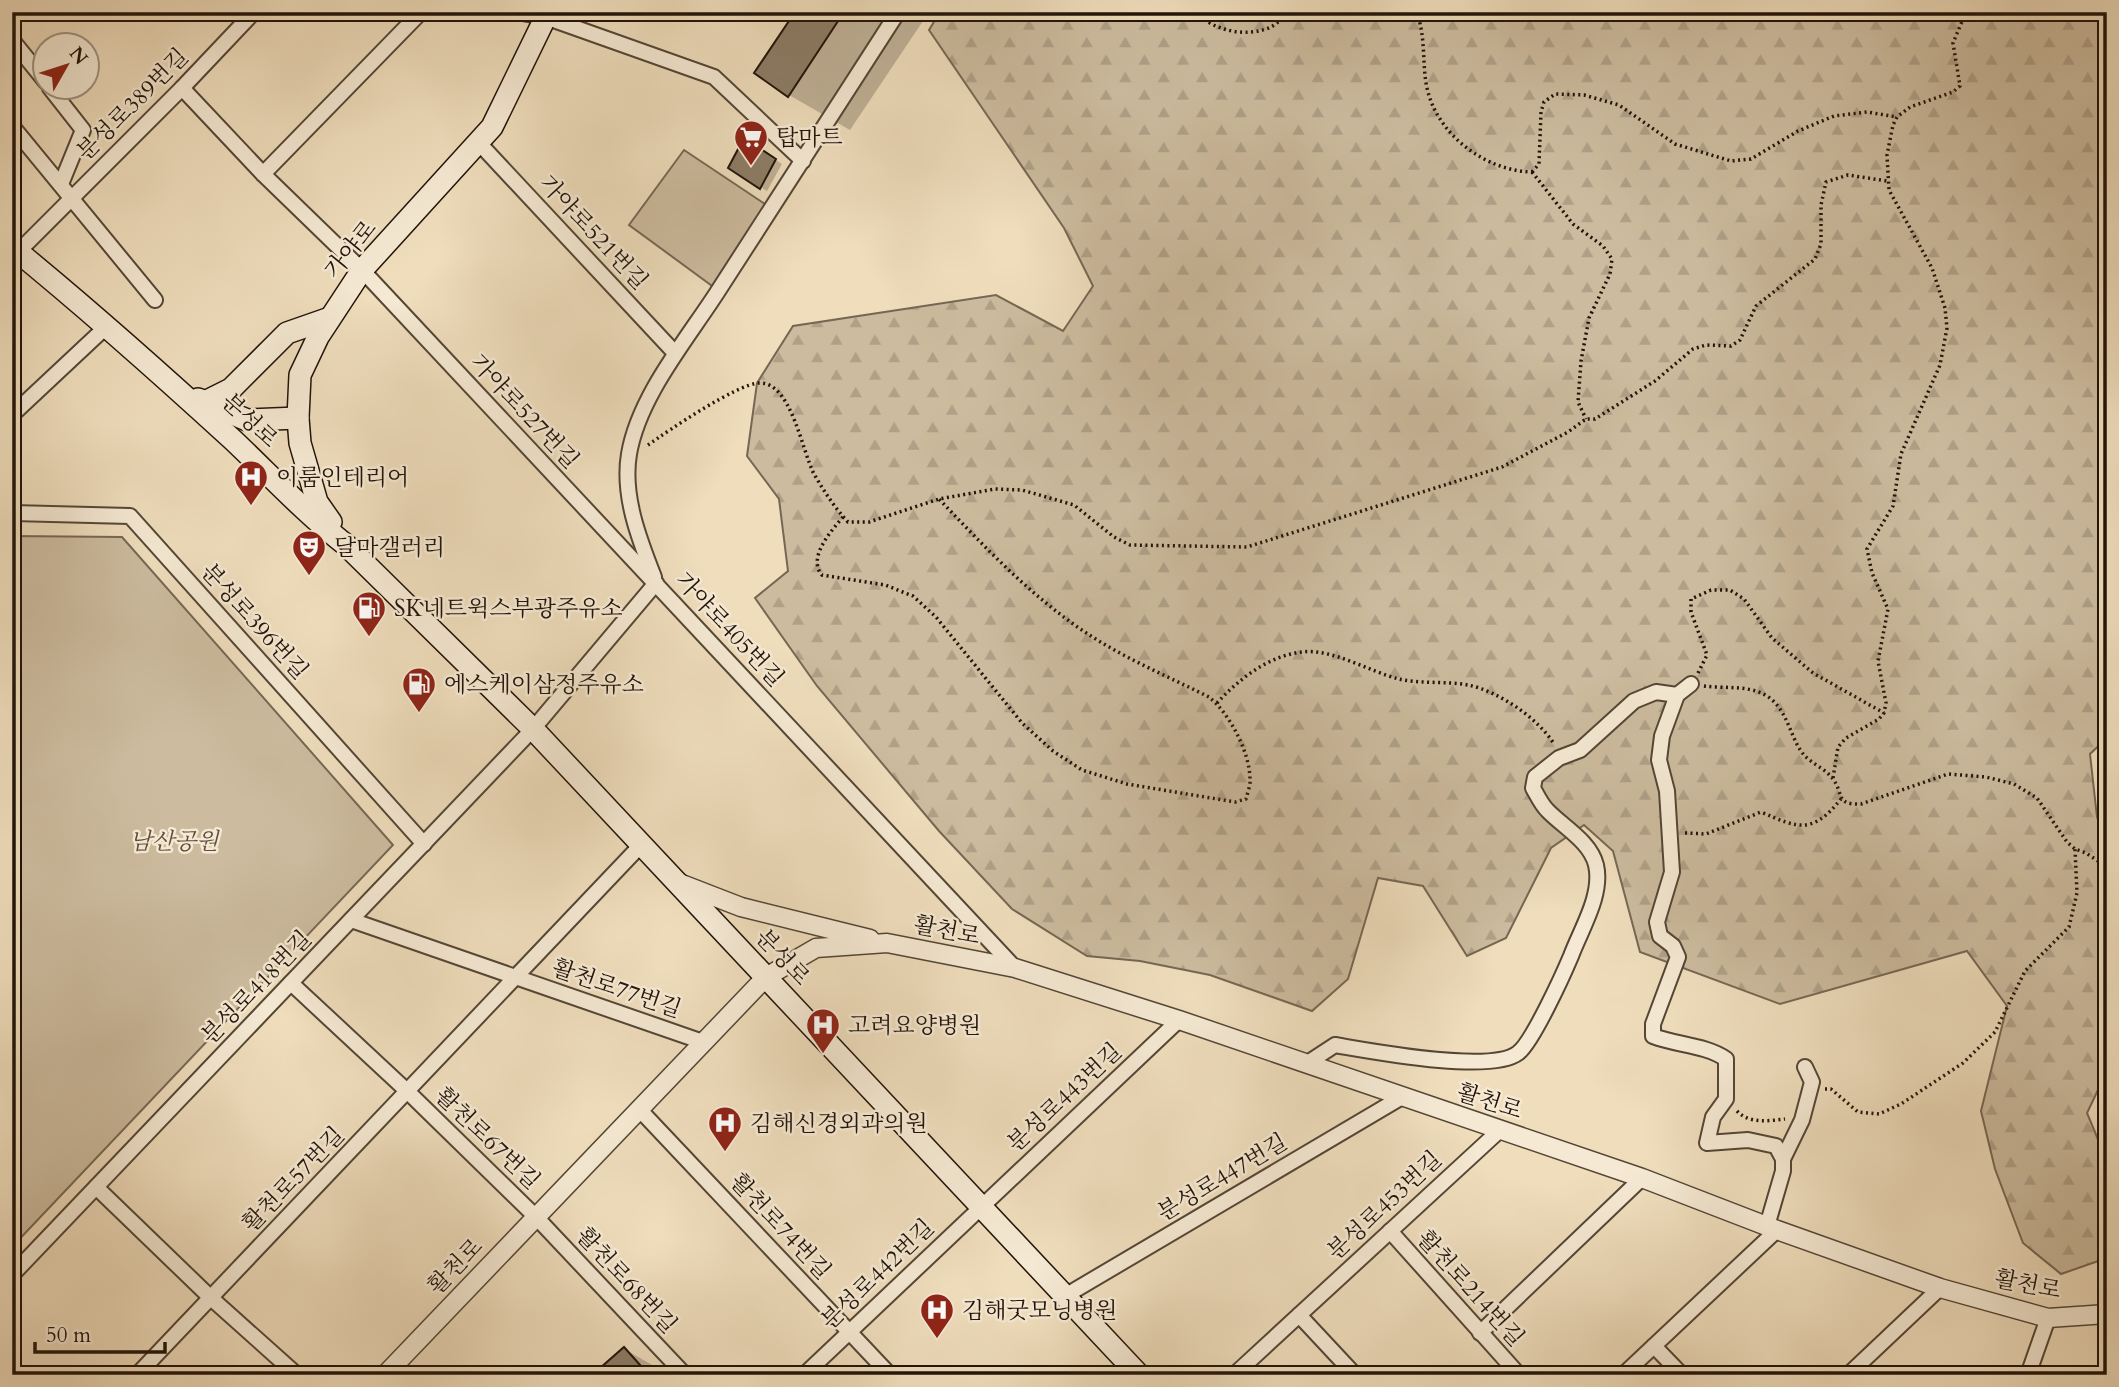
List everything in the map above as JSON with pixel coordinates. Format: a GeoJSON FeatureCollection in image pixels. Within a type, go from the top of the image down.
{"type":"FeatureCollection","features":[{"type":"Feature","properties":{"kind":"main road","name":"가야로"},"geometry":{"type":"LineString","coordinates":[[346,545],[317,502],[300,443],[300,375],[318,337],[362,270],[492,127],[546,14]]}},
{"type":"Feature","properties":{"kind":"main road","name":"분성로"},"geometry":{"type":"LineString","coordinates":[[14,252],[107,326],[180,391],[324,528],[346,545],[533,729],[1139,1375]]}},
{"type":"Feature","properties":{"kind":"main road"},"geometry":{"type":"LineString","coordinates":[[205,402],[231,389],[287,333],[330,318]]}},
{"type":"Feature","properties":{"kind":"main road"},"geometry":{"type":"LineString","coordinates":[[180,391],[247,420],[298,418]]}},
{"type":"Feature","properties":{"kind":"street","name":"분성로389번길"},"geometry":{"type":"LineString","coordinates":[[14,252],[182,88],[254,12]]}},
{"type":"Feature","properties":{"kind":"street"},"geometry":{"type":"LineString","coordinates":[[262,174],[421,12]]}},
{"type":"Feature","properties":{"kind":"street"},"geometry":{"type":"LineString","coordinates":[[516,12],[546,14],[714,77],[803,161]]}},
{"type":"Feature","properties":{"kind":"street","name":"가야로405번길"},"geometry":{"type":"LineString","coordinates":[[898,12],[719,291],[675,353],[636,427],[627,475],[637,533],[656,583],[1015,968]]}},
{"type":"Feature","properties":{"kind":"street"},"geometry":{"type":"LineString","coordinates":[[12,40],[32,65]]}},
{"type":"Feature","properties":{"kind":"street","name":"가야로527번길"},"geometry":{"type":"LineString","coordinates":[[182,88],[262,174],[362,270],[656,583]]}},
{"type":"Feature","properties":{"kind":"street"},"geometry":{"type":"LineString","coordinates":[[61,102],[83,130],[61,184]]}},
{"type":"Feature","properties":{"kind":"street"},"geometry":{"type":"LineString","coordinates":[[12,126],[155,300]]}},
{"type":"Feature","properties":{"kind":"street","name":"가야로521번길"},"geometry":{"type":"LineString","coordinates":[[479,143],[675,353]]}},
{"type":"Feature","properties":{"kind":"street"},"geometry":{"type":"LineString","coordinates":[[12,415],[107,326]]}},
{"type":"Feature","properties":{"kind":"street","name":"분성로396번길"},"geometry":{"type":"LineString","coordinates":[[12,513],[130,516],[424,844]]}},
{"type":"Feature","properties":{"kind":"street"},"geometry":{"type":"LineString","coordinates":[[533,729],[656,583]]}},
{"type":"Feature","properties":{"kind":"street"},"geometry":{"type":"LineString","coordinates":[[1691,684],[1677,695],[1662,736],[1659,760],[1667,791],[1672,872],[1657,922],[1660,936],[1673,946],[1678,957],[1653,1024],[1653,1036],[1717,1053],[1726,1059],[1726,1099],[1713,1117],[1707,1143],[1748,1140],[1776,1146],[1783,1159]]}},
{"type":"Feature","properties":{"kind":"street"},"geometry":{"type":"LineString","coordinates":[[1306,1064],[1335,1045],[1455,1062],[1503,1061],[1519,1053],[1536,1027],[1566,966],[1597,888],[1596,864],[1582,842],[1545,809],[1533,788],[1535,777],[1559,758],[1580,750],[1634,701],[1656,692],[1677,695]]}},
{"type":"Feature","properties":{"kind":"street","name":"분성로418번길"},"geometry":{"type":"LineString","coordinates":[[12,1275],[533,729]]}},
{"type":"Feature","properties":{"kind":"street","name":"활천로77번길"},"geometry":{"type":"LineString","coordinates":[[516,977],[642,845]]}},
{"type":"Feature","properties":{"kind":"street"},"geometry":{"type":"LineString","coordinates":[[675,881],[741,907],[887,943]]}},
{"type":"Feature","properties":{"kind":"street","name":"활천로77번길"},"geometry":{"type":"LineString","coordinates":[[351,920],[703,1042]]}},
{"type":"Feature","properties":{"kind":"street","name":"활천로"},"geometry":{"type":"LineString","coordinates":[[385,1375],[766,977],[816,948],[887,943],[1015,968],[1179,1020],[1642,1178],[1940,1288],[2048,1318],[2107,1314]]}},
{"type":"Feature","properties":{"kind":"street","name":"활천로67번길"},"geometry":{"type":"LineString","coordinates":[[407,1091],[516,977]]}},
{"type":"Feature","properties":{"kind":"street","name":"활천로67번길"},"geometry":{"type":"LineString","coordinates":[[291,983],[536,1217]]}},
{"type":"Feature","properties":{"kind":"street","name":"분성로443번길"},"geometry":{"type":"LineString","coordinates":[[981,1206],[1179,1020]]}},
{"type":"Feature","properties":{"kind":"street"},"geometry":{"type":"LineString","coordinates":[[1623,1375],[1772,1228],[1783,1159],[1802,1120],[1812,1082],[1805,1068]]}},
{"type":"Feature","properties":{"kind":"street","name":"활천로57번길"},"geometry":{"type":"LineString","coordinates":[[137,1375],[407,1091]]}},
{"type":"Feature","properties":{"kind":"street","name":"분성로447번길"},"geometry":{"type":"LineString","coordinates":[[1065,1296],[1402,1097]]}},
{"type":"Feature","properties":{"kind":"street","name":"활천로74번길"},"geometry":{"type":"LineString","coordinates":[[639,1109],[890,1375]]}},
{"type":"Feature","properties":{"kind":"street","name":"분성로453번길"},"geometry":{"type":"LineString","coordinates":[[1234,1375],[1500,1130]]}},
{"type":"Feature","properties":{"kind":"street"},"geometry":{"type":"LineString","coordinates":[[1480,1333],[1642,1178]]}},
{"type":"Feature","properties":{"kind":"street"},"geometry":{"type":"LineString","coordinates":[[96,1187],[211,1298],[297,1375]]}},
{"type":"Feature","properties":{"kind":"street","name":"분성로442번길"},"geometry":{"type":"LineString","coordinates":[[804,1375],[981,1206]]}},
{"type":"Feature","properties":{"kind":"street","name":"활천로68번길"},"geometry":{"type":"LineString","coordinates":[[536,1217],[685,1375]]}},
{"type":"Feature","properties":{"kind":"street","name":"활천로214번길"},"geometry":{"type":"LineString","coordinates":[[1390,1231],[1519,1375]]}},
{"type":"Feature","properties":{"kind":"street"},"geometry":{"type":"LineString","coordinates":[[1848,1375],[1940,1288]]}},
{"type":"Feature","properties":{"kind":"street"},"geometry":{"type":"LineString","coordinates":[[1299,1315],[1355,1375]]}},
{"type":"Feature","properties":{"kind":"street"},"geometry":{"type":"LineString","coordinates":[[2028,1375],[2048,1318]]}},
{"type":"Feature","properties":{"kind":"street"},"geometry":{"type":"LineString","coordinates":[[1654,1346],[1682,1375]]}},
{"type":"Feature","properties":{"kind":"path"},"geometry":{"type":"LineString","coordinates":[[1196,12],[1216,27],[1242,32],[1271,27],[1289,12]]}},
{"type":"Feature","properties":{"kind":"path"},"geometry":{"type":"LineString","coordinates":[[1416,12],[1428,93],[1441,118],[1458,141],[1489,163],[1515,172],[1532,172],[1539,164],[1541,112],[1544,102],[1555,94],[1584,95],[1619,105],[1675,144],[1731,161],[1751,159],[1798,131],[1833,116],[1867,112],[1897,117]]}},
{"type":"Feature","properties":{"kind":"path"},"geometry":{"type":"LineString","coordinates":[[1966,12],[1953,43],[1960,86],[1953,92],[1910,107],[1897,117],[1886,155],[1889,190],[1932,268],[1945,308],[1947,328],[1940,365],[1901,454],[1893,506],[1867,549],[1872,573],[1888,609],[1878,662],[1886,703],[1884,713],[1879,719],[1846,738],[1838,747],[1833,778],[1841,799],[1850,804],[1861,804],[1948,774],[1986,777],[2014,784],[2037,798],[2075,849],[2107,867]]}},
{"type":"Feature","properties":{"kind":"path"},"geometry":{"type":"LineString","coordinates":[[1532,172],[1573,224],[1603,246],[1612,258],[1610,274],[1589,318],[1581,361],[1578,402],[1586,419]]}},
{"type":"Feature","properties":{"kind":"path"},"geometry":{"type":"LineString","coordinates":[[629,453],[639,450],[690,416],[745,387],[759,383],[773,385],[786,400],[813,472],[835,509],[848,522],[869,522],[939,499],[995,489],[1022,490],[1074,505],[1114,537],[1130,545],[1247,547],[1502,467],[1568,432],[1586,419],[1595,419],[1655,381],[1693,349],[1706,345],[1731,346],[1740,340],[1756,306],[1815,259],[1821,244],[1821,205],[1826,182],[1848,175],[1887,181]]}},
{"type":"Feature","properties":{"kind":"path"},"geometry":{"type":"LineString","coordinates":[[843,517],[830,533],[817,560],[817,569],[822,575],[885,585],[913,596],[936,617],[1022,723],[1053,751],[1082,770],[1127,784],[1235,802],[1246,799],[1250,782],[1244,751],[1233,725],[1217,703],[1118,652],[1072,623],[1008,571],[939,499]]}},
{"type":"Feature","properties":{"kind":"path"},"geometry":{"type":"LineString","coordinates":[[1833,778],[1803,754],[1785,715],[1770,698],[1745,688],[1691,684],[1707,655],[1691,612],[1691,599],[1711,590],[1730,590],[1744,599],[1772,638],[1813,673],[1884,713]]}},
{"type":"Feature","properties":{"kind":"path"},"geometry":{"type":"LineString","coordinates":[[1217,703],[1257,668],[1278,658],[1303,651],[1321,652],[1400,679],[1467,685],[1491,691],[1541,725],[1553,742],[1559,758]]}},
{"type":"Feature","properties":{"kind":"path"},"geometry":{"type":"LineString","coordinates":[[1669,832],[1706,834],[1761,812],[1796,827],[1809,826],[1841,799]]}},
{"type":"Feature","properties":{"kind":"path"},"geometry":{"type":"LineString","coordinates":[[1726,1099],[1743,1118],[1764,1122],[1792,1118],[1805,1108],[1820,1089],[1831,1089],[1858,1112],[1880,1114],[1901,1104],[1963,1063],[1995,1032],[2025,971],[2069,927],[2077,893],[2075,849]]}},
{"type":"Feature","properties":{"kind":"green space"},"geometry":{"type":"Polygon","coordinates":[[[940,12],[2107,12],[2107,738],[2090,754],[2097,817],[2107,842],[2107,1071],[2087,1113],[2107,1161],[2107,1258],[2061,1274],[2023,1243],[1995,1169],[1981,1111],[2007,1006],[1967,951],[1780,1004],[1640,952],[1613,851],[1584,825],[1551,848],[1506,938],[1467,956],[1423,886],[1378,878],[1348,979],[1312,1011],[1210,975],[1140,961],[1087,956],[1012,909],[939,831],[817,686],[755,598],[788,571],[779,499],[747,456],[757,383],[793,326],[996,295],[1063,331],[1093,286],[1064,228],[929,30],[940,12]]]}},
{"type":"Feature","properties":{"kind":"green space"},"geometry":{"type":"Polygon","coordinates":[[[684,150],[771,208],[719,291],[629,225],[684,150]]]}},
{"type":"Feature","properties":{"kind":"green space","name":"남산공원"},"geometry":{"type":"Polygon","coordinates":[[[12,536],[122,537],[393,845],[12,1247],[12,536]]]}},
{"type":"Feature","properties":{"kind":"building"},"geometry":{"type":"Polygon","coordinates":[[[795,12],[844,12],[788,97],[754,73],[795,12]]]}},
{"type":"Feature","properties":{"kind":"building"},"geometry":{"type":"Polygon","coordinates":[[[744,138],[776,159],[760,189],[728,168],[744,138]]]}},
{"type":"Feature","properties":{"kind":"building"},"geometry":{"type":"Polygon","coordinates":[[[624,1347],[649,1375],[603,1375],[599,1369],[624,1347]]]}},
{"type":"Feature","properties":{"kind":"place","name":"탑마트"},"geometry":{"type":"Point","coordinates":[751,167]}},
{"type":"Feature","properties":{"kind":"place","name":"이룸인테리어"},"geometry":{"type":"Point","coordinates":[251,507]}},
{"type":"Feature","properties":{"kind":"place","name":"달마갤러리"},"geometry":{"type":"Point","coordinates":[309,577]}},
{"type":"Feature","properties":{"kind":"place","name":"SK네트윅스부광주유소"},"geometry":{"type":"Point","coordinates":[369,638]}},
{"type":"Feature","properties":{"kind":"place","name":"에스케이삼정주유소"},"geometry":{"type":"Point","coordinates":[419,714]}},
{"type":"Feature","properties":{"kind":"place","name":"고려요양병원"},"geometry":{"type":"Point","coordinates":[823,1055]}},
{"type":"Feature","properties":{"kind":"place","name":"김해신경외과의원"},"geometry":{"type":"Point","coordinates":[725,1153]}},
{"type":"Feature","properties":{"kind":"place","name":"김해굿모닝병원"},"geometry":{"type":"Point","coordinates":[937,1340]}}]}
